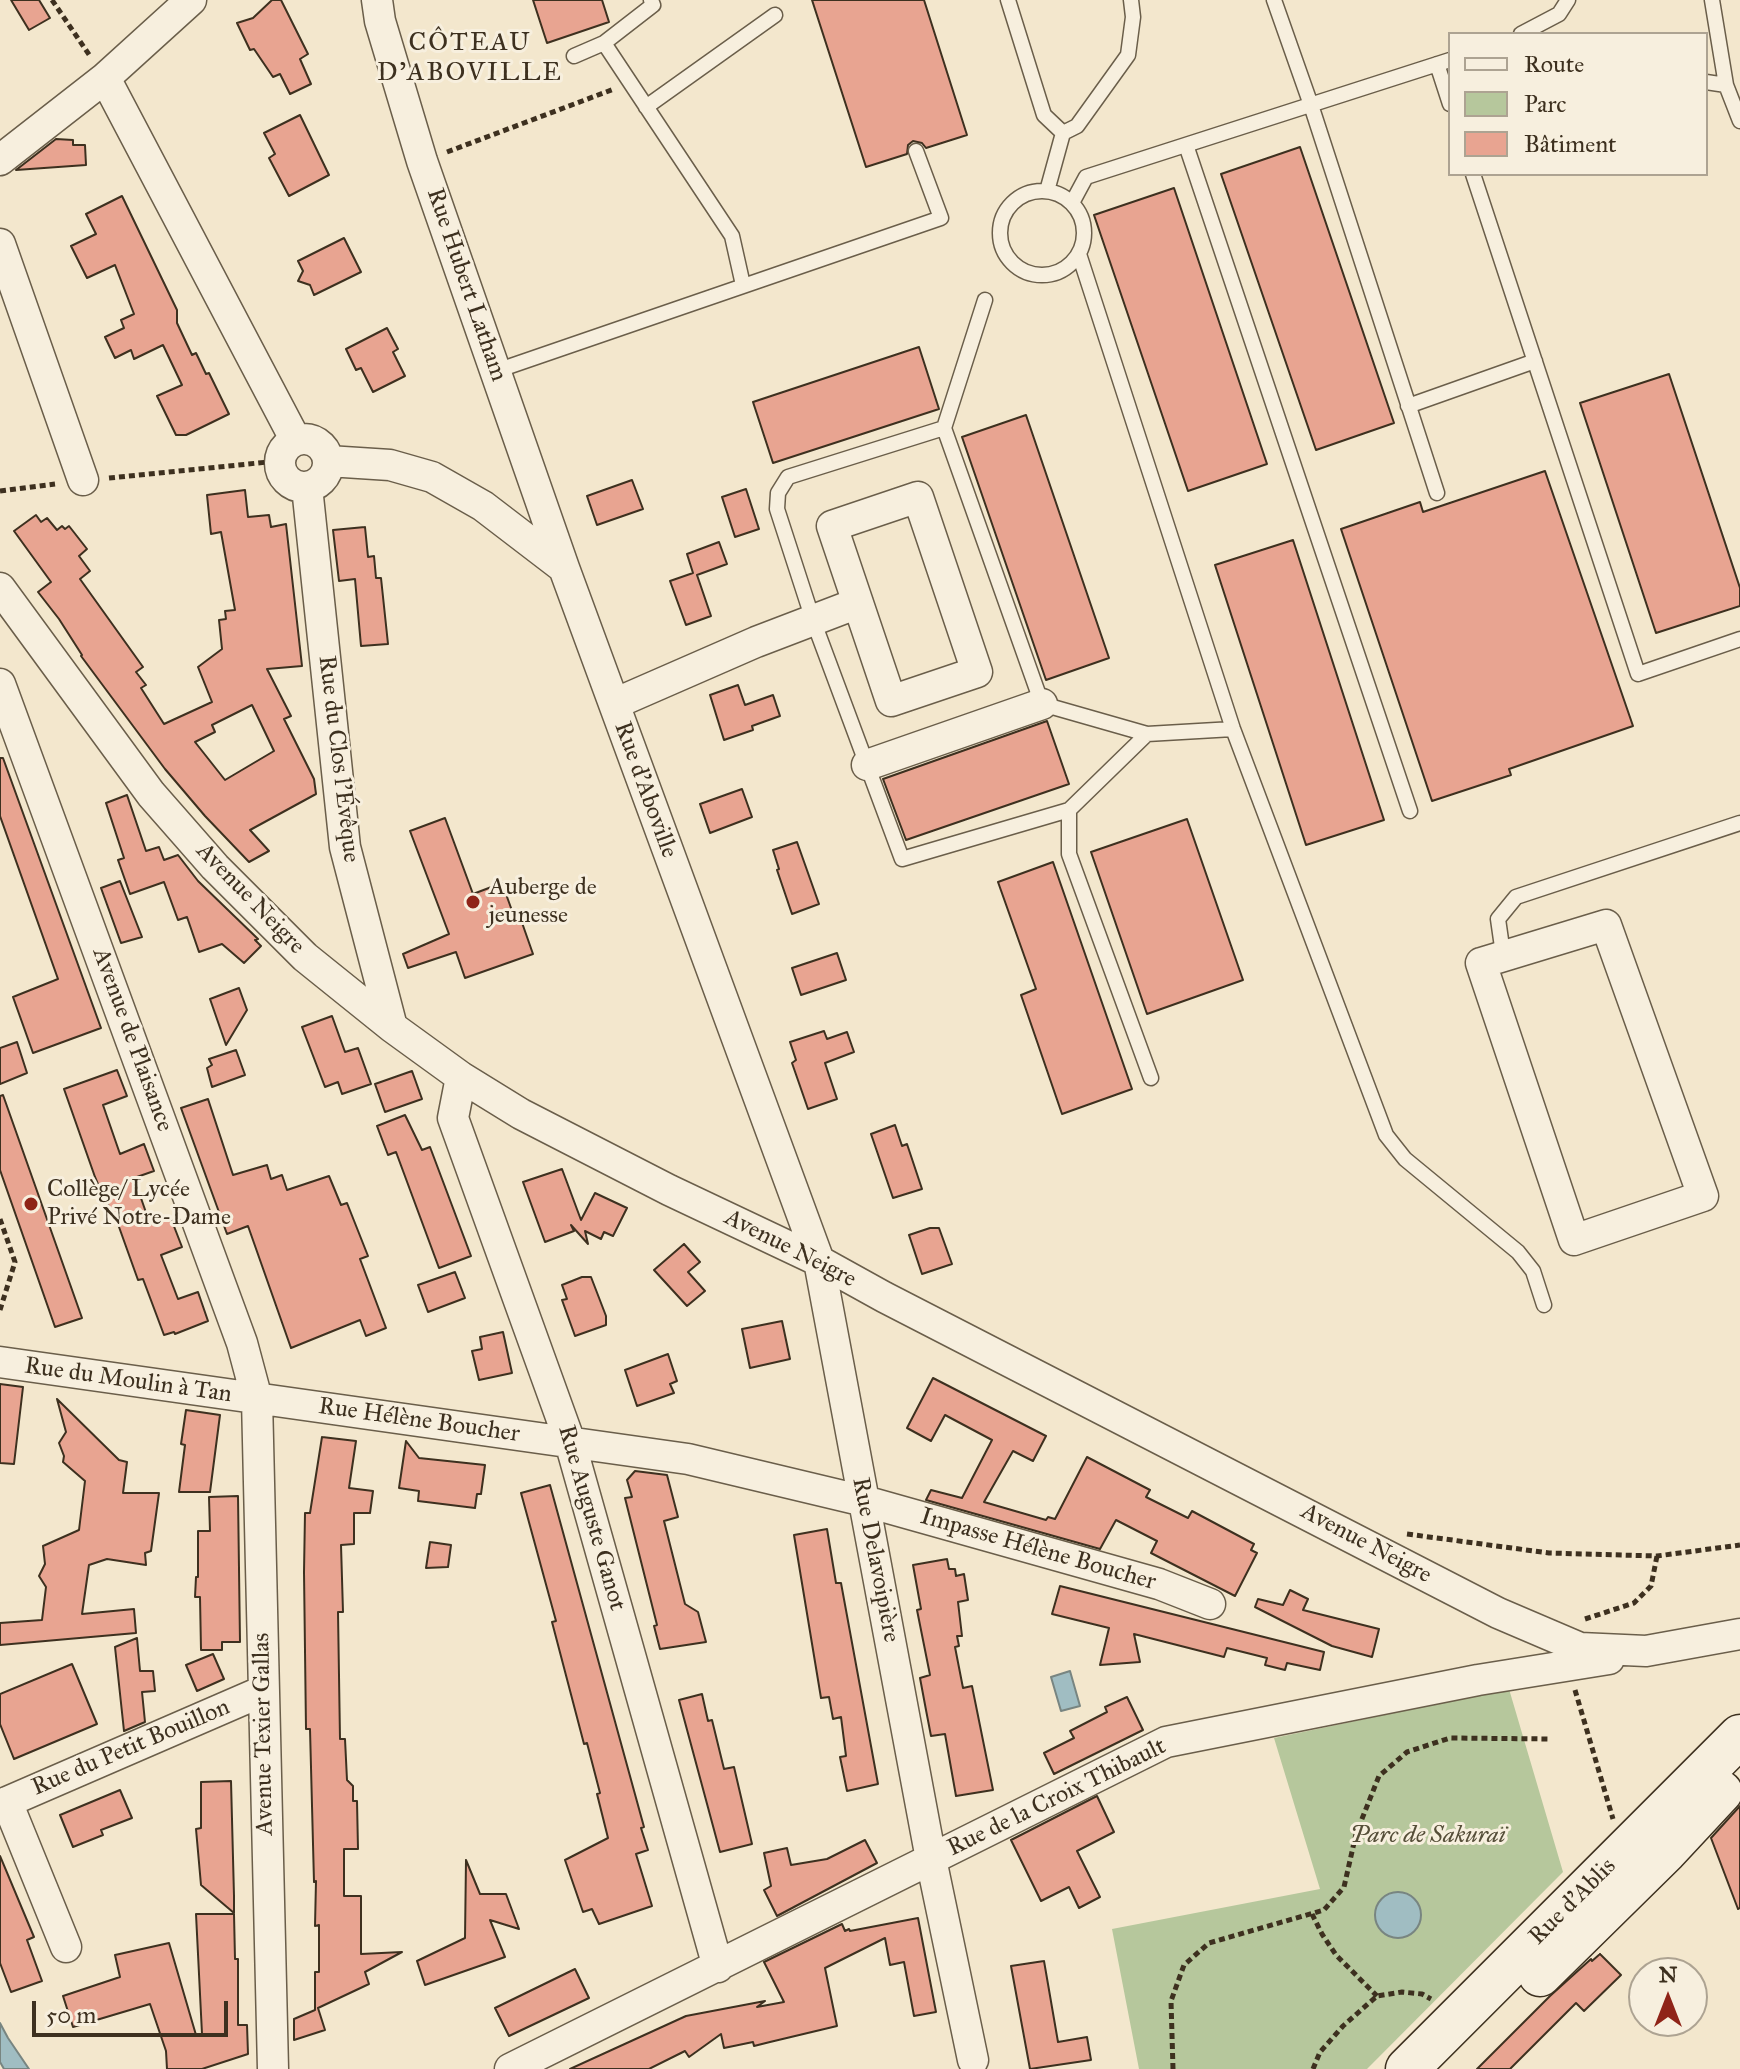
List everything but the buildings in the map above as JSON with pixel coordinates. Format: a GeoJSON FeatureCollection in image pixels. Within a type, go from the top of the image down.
{"type":"FeatureCollection","features":[{"type":"Feature","properties":{"kind":"main road","name":"Rue d'Ablis"},"geometry":{"type":"LineString","coordinates":[[1407,2069],[1738,1750]]}},
{"type":"Feature","properties":{"kind":"main road","name":"Rue d'Ablis"},"geometry":{"type":"LineString","coordinates":[[1446,2069],[1666,1851],[1738,1750]]}},
{"type":"Feature","properties":{"kind":"street"},"geometry":{"type":"LineString","coordinates":[[0,160],[105,78],[191,0]]}},
{"type":"Feature","properties":{"kind":"street","name":"Rue Hubert Latham"},"geometry":{"type":"LineString","coordinates":[[377,0],[380,21],[422,161],[564,568]]}},
{"type":"Feature","properties":{"kind":"street"},"geometry":{"type":"LineString","coordinates":[[105,78],[287,450],[282,475],[300,487],[320,481],[328,469],[328,461],[327,454],[317,442],[310,439],[287,450]]}},
{"type":"Feature","properties":{"kind":"street"},"geometry":{"type":"LineString","coordinates":[[0,244],[83,480]]}},
{"type":"Feature","properties":{"kind":"street"},"geometry":{"type":"LineString","coordinates":[[328,461],[390,465],[432,477],[483,506],[564,568]]}},
{"type":"Feature","properties":{"kind":"street","name":"Rue du Clos l'Évêque"},"geometry":{"type":"LineString","coordinates":[[307,487],[345,847],[392,1027]]}},
{"type":"Feature","properties":{"kind":"street"},"geometry":{"type":"LineString","coordinates":[[918,497],[977,672],[891,701],[858,603],[832,526],[918,497]]}},
{"type":"Feature","properties":{"kind":"street","name":"Rue d'Aboville"},"geometry":{"type":"LineString","coordinates":[[564,568],[819,1261]]}},
{"type":"Feature","properties":{"kind":"street","name":"Avenue Neigre"},"geometry":{"type":"LineString","coordinates":[[0,588],[151,794],[215,867],[305,957],[392,1027],[461,1077],[535,1121],[669,1190],[819,1261],[1498,1613],[1580,1648],[1646,1651],[1740,1634]]}},
{"type":"Feature","properties":{"kind":"street"},"geometry":{"type":"LineString","coordinates":[[614,704],[858,603]]}},
{"type":"Feature","properties":{"kind":"street","name":"Avenue de Plaisance"},"geometry":{"type":"LineString","coordinates":[[0,684],[242,1343],[257,1399]]}},
{"type":"Feature","properties":{"kind":"street"},"geometry":{"type":"LineString","coordinates":[[867,765],[1042,704]]}},
{"type":"Feature","properties":{"kind":"street"},"geometry":{"type":"LineString","coordinates":[[1606,925],[1703,1196],[1574,1240],[1481,963],[1503,954],[1606,925]]}},
{"type":"Feature","properties":{"kind":"street","name":"Rue Auguste Ganot"},"geometry":{"type":"LineString","coordinates":[[461,1077],[453,1118],[570,1442],[718,1967]]}},
{"type":"Feature","properties":{"kind":"street","name":"Rue Delavoipière"},"geometry":{"type":"LineString","coordinates":[[819,1261],[931,1859],[973,2060]]}},
{"type":"Feature","properties":{"kind":"street","name":"Rue du Moulin à Tan"},"geometry":{"type":"LineString","coordinates":[[0,1362],[257,1399]]}},
{"type":"Feature","properties":{"kind":"street","name":"Rue Hélène Boucher"},"geometry":{"type":"LineString","coordinates":[[257,1399],[688,1459],[864,1501]]}},
{"type":"Feature","properties":{"kind":"street","name":"Avenue Texier Gallas"},"geometry":{"type":"LineString","coordinates":[[257,1399],[273,2069]]}},
{"type":"Feature","properties":{"kind":"street","name":"Impasse Hélène Boucher"},"geometry":{"type":"LineString","coordinates":[[864,1501],[1159,1584],[1210,1604]]}},
{"type":"Feature","properties":{"kind":"street","name":"Rue de la Croix Thibault"},"geometry":{"type":"LineString","coordinates":[[510,2069],[1166,1742],[1478,1680],[1577,1666],[1646,1651]]}},
{"type":"Feature","properties":{"kind":"street","name":"Rue du Petit Bouillon"},"geometry":{"type":"LineString","coordinates":[[4,1803],[263,1691]]}},
{"type":"Feature","properties":{"kind":"street"},"geometry":{"type":"LineString","coordinates":[[4,1803],[66,1947]]}},
{"type":"Feature","properties":{"kind":"lane"},"geometry":{"type":"LineString","coordinates":[[574,56],[604,43],[653,5],[651,0]]}},
{"type":"Feature","properties":{"kind":"lane"},"geometry":{"type":"LineString","coordinates":[[1008,0],[1044,115],[1063,133]]}},
{"type":"Feature","properties":{"kind":"lane"},"geometry":{"type":"LineString","coordinates":[[1047,191],[1063,133],[1077,126],[1128,55],[1133,17],[1131,0]]}},
{"type":"Feature","properties":{"kind":"lane"},"geometry":{"type":"LineString","coordinates":[[1274,0],[1437,493]]}},
{"type":"Feature","properties":{"kind":"lane"},"geometry":{"type":"LineString","coordinates":[[1525,32],[1559,14],[1568,0]]}},
{"type":"Feature","properties":{"kind":"lane"},"geometry":{"type":"LineString","coordinates":[[1712,0],[1726,85],[1740,121]]}},
{"type":"Feature","properties":{"kind":"lane"},"geometry":{"type":"LineString","coordinates":[[646,107],[775,15]]}},
{"type":"Feature","properties":{"kind":"lane"},"geometry":{"type":"LineString","coordinates":[[604,43],[732,236],[743,285]]}},
{"type":"Feature","properties":{"kind":"lane"},"geometry":{"type":"LineString","coordinates":[[1072,203],[1086,177],[1443,62],[1448,92]]}},
{"type":"Feature","properties":{"kind":"lane"},"geometry":{"type":"LineString","coordinates":[[1708,82],[1726,85]]}},
{"type":"Feature","properties":{"kind":"lane"},"geometry":{"type":"LineString","coordinates":[[1186,145],[1410,811]]}},
{"type":"Feature","properties":{"kind":"lane"},"geometry":{"type":"LineString","coordinates":[[496,371],[941,218],[916,151]]}},
{"type":"Feature","properties":{"kind":"lane"},"geometry":{"type":"LineString","coordinates":[[1474,176],[1638,674],[1740,639]]}},
{"type":"Feature","properties":{"kind":"lane"},"geometry":{"type":"LineString","coordinates":[[1033,191],[1060,194],[1072,203],[1080,214],[1084,241],[1070,265],[1044,275],[1017,267],[1007,257],[1000,231],[1010,205],[1033,191]]}},
{"type":"Feature","properties":{"kind":"lane"},"geometry":{"type":"LineString","coordinates":[[1079,254],[1233,729],[1386,1135],[1405,1159],[1518,1252],[1533,1271],[1544,1305]]}},
{"type":"Feature","properties":{"kind":"lane"},"geometry":{"type":"LineString","coordinates":[[985,300],[944,428],[1042,704],[1147,734],[1233,729]]}},
{"type":"Feature","properties":{"kind":"lane"},"geometry":{"type":"LineString","coordinates":[[1408,406],[1535,361]]}},
{"type":"Feature","properties":{"kind":"lane"},"geometry":{"type":"LineString","coordinates":[[944,428],[788,477],[778,493],[777,509],[813,620],[902,859],[1069,810],[1147,734]]}},
{"type":"Feature","properties":{"kind":"lane"},"geometry":{"type":"LineString","coordinates":[[1069,810],[1069,854],[1151,1078]]}},
{"type":"Feature","properties":{"kind":"lane"},"geometry":{"type":"LineString","coordinates":[[1503,954],[1498,919],[1516,897],[1740,823]]}},
{"type":"Feature","properties":{"kind":"path"},"geometry":{"type":"LineString","coordinates":[[52,0],[105,78]]}},
{"type":"Feature","properties":{"kind":"path"},"geometry":{"type":"LineString","coordinates":[[422,161],[630,84]]}},
{"type":"Feature","properties":{"kind":"path"},"geometry":{"type":"LineString","coordinates":[[0,491],[287,450]]}},
{"type":"Feature","properties":{"kind":"path"},"geometry":{"type":"LineString","coordinates":[[0,1219],[15,1262],[0,1310]]}},
{"type":"Feature","properties":{"kind":"path"},"geometry":{"type":"LineString","coordinates":[[1401,1533],[1549,1553],[1657,1556],[1740,1545]]}},
{"type":"Feature","properties":{"kind":"path"},"geometry":{"type":"LineString","coordinates":[[1584,1619],[1634,1603],[1651,1586],[1657,1556]]}},
{"type":"Feature","properties":{"kind":"path"},"geometry":{"type":"LineString","coordinates":[[1574,1678],[1574,1687],[1614,1821]]}},
{"type":"Feature","properties":{"kind":"path"},"geometry":{"type":"LineString","coordinates":[[1173,2069],[1171,2001],[1184,1965],[1209,1943],[1324,1910],[1344,1887],[1356,1834],[1379,1776],[1407,1752],[1450,1738],[1551,1739]]}},
{"type":"Feature","properties":{"kind":"path"},"geometry":{"type":"LineString","coordinates":[[1312,1914],[1336,1955],[1377,1996]]}},
{"type":"Feature","properties":{"kind":"path"},"geometry":{"type":"LineString","coordinates":[[1313,2069],[1320,2052],[1343,2026],[1377,1996],[1402,1992],[1422,1994],[1433,2000]]}},
{"type":"Feature","properties":{"kind":"green space","name":"Parc de Sakuraï"},"geometry":{"type":"Polygon","coordinates":[[[1509,1689],[1563,1872],[1367,2069],[1139,2069],[1112,1929],[1320,1889],[1274,1738],[1509,1689]]]}},
{"type":"Feature","properties":{"kind":"water"},"geometry":{"type":"Polygon","coordinates":[[[1070,1671],[1080,1706],[1061,1711],[1051,1677],[1070,1671]]]}},
{"type":"Feature","properties":{"kind":"water"},"geometry":{"type":"Polygon","coordinates":[[[1398,1892],[1414,1899],[1421,1915],[1414,1931],[1398,1938],[1382,1931],[1375,1915],[1382,1899],[1398,1892]]]}},
{"type":"Feature","properties":{"kind":"water"},"geometry":{"type":"Polygon","coordinates":[[[0,2023],[29,2069],[4,2069],[0,2062],[0,2023]]]}},
{"type":"Feature","properties":{"kind":"place","name":"Auberge de jeunesse"},"geometry":{"type":"Point","coordinates":[473,902]}},
{"type":"Feature","properties":{"kind":"place","name":"Collège/ Lycée Privé Notre-Dame"},"geometry":{"type":"Point","coordinates":[31,1204]}},
{"type":"Feature","properties":{"kind":"district","name":"CÔTEAU D'ABOVILLE"},"geometry":{"type":"Point","coordinates":[470,59]}}]}
